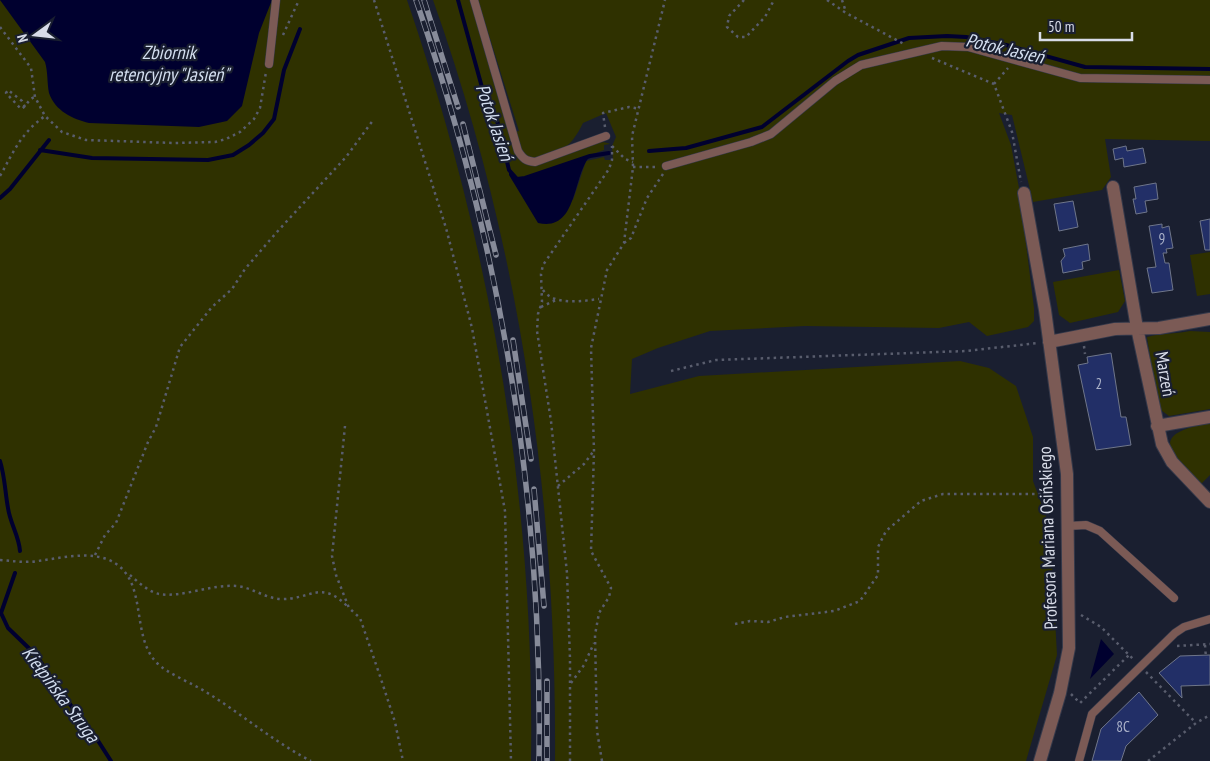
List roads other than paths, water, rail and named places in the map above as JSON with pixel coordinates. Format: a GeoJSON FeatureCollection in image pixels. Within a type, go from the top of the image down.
{"type":"FeatureCollection","features":[{"type":"Feature","properties":{"kind":"street","name":"Marzeń"},"geometry":{"type":"LineString","coordinates":[[1113,187],[1137,328],[1162,444],[1172,462],[1210,502]]}},
{"type":"Feature","properties":{"kind":"street","name":"Profesora Mariana Osińskiego"},"geometry":{"type":"LineString","coordinates":[[1024,193],[1049,342],[1067,474],[1068,500],[1069,648],[1060,693],[1040,761]]}},
{"type":"Feature","properties":{"kind":"street"},"geometry":{"type":"LineString","coordinates":[[1049,342],[1115,329],[1159,328],[1210,319]]}},
{"type":"Feature","properties":{"kind":"street"},"geometry":{"type":"LineString","coordinates":[[1157,426],[1210,417]]}},
{"type":"Feature","properties":{"kind":"lane"},"geometry":{"type":"LineString","coordinates":[[268,64],[276,0]]}},
{"type":"Feature","properties":{"kind":"lane"},"geometry":{"type":"LineString","coordinates":[[474,0],[522,158],[535,162],[606,136]]}},
{"type":"Feature","properties":{"kind":"lane"},"geometry":{"type":"LineString","coordinates":[[666,166],[762,139],[777,130],[848,72],[861,65],[913,49],[942,46],[968,47],[1080,78],[1210,80]]}},
{"type":"Feature","properties":{"kind":"lane"},"geometry":{"type":"LineString","coordinates":[[1068,526],[1086,525],[1100,531],[1174,598]]}},
{"type":"Feature","properties":{"kind":"lane"},"geometry":{"type":"LineString","coordinates":[[1079,761],[1092,714],[1143,669],[1175,633],[1184,627],[1210,618]]}},
{"type":"Feature","properties":{"kind":"water","name":"Zbiornik retencyjny \"Jasień\""},"geometry":{"type":"Polygon","coordinates":[[[0,0],[272,0],[259,33],[242,106],[227,121],[199,127],[89,123],[65,113],[56,105],[49,93],[45,62],[0,0]]]}},
{"type":"Feature","properties":{"kind":"water"},"geometry":{"type":"Polygon","coordinates":[[[590,156],[584,165],[567,211],[560,219],[551,224],[538,223],[509,175],[509,170],[517,179],[525,178],[590,156]]]}},
{"type":"Feature","properties":{"kind":"water"},"geometry":{"type":"Polygon","coordinates":[[[1101,639],[1114,654],[1090,679],[1101,639]]]}},
{"type":"Feature","properties":{"kind":"waterway","name":"Potok Jasień"},"geometry":{"type":"LineString","coordinates":[[458,0],[483,91],[497,120],[509,170],[517,179],[590,156],[609,153]]}},
{"type":"Feature","properties":{"kind":"waterway"},"geometry":{"type":"LineString","coordinates":[[40,150],[92,158],[208,160],[233,155],[263,133],[274,119],[284,70],[300,29]]}},
{"type":"Feature","properties":{"kind":"waterway","name":"Potok Jasień"},"geometry":{"type":"LineString","coordinates":[[649,151],[686,148],[762,127],[848,61],[858,55],[909,38],[966,37],[1006,45],[1085,67],[1210,69]]}},
{"type":"Feature","properties":{"kind":"waterway","name":"Potok Jasień"},"geometry":{"type":"LineString","coordinates":[[0,198],[10,189],[49,140]]}},
{"type":"Feature","properties":{"kind":"waterway","name":"Kiełpińska Struga"},"geometry":{"type":"LineString","coordinates":[[0,461],[9,514],[20,551]]}},
{"type":"Feature","properties":{"kind":"waterway","name":"Kiełpińska Struga"},"geometry":{"type":"LineString","coordinates":[[15,573],[1,613],[8,628],[37,656],[58,689],[95,736],[111,761]]}},
{"type":"Feature","properties":{"kind":"railway"},"geometry":{"type":"LineString","coordinates":[[416,0],[446,92],[472,186],[493,280],[511,375],[524,471],[533,567],[538,664],[539,761]]}},
{"type":"Feature","properties":{"kind":"railway"},"geometry":{"type":"LineString","coordinates":[[424,0],[458,107]]}},
{"type":"Feature","properties":{"kind":"railway"},"geometry":{"type":"LineString","coordinates":[[463,124],[496,255]]}},
{"type":"Feature","properties":{"kind":"railway"},"geometry":{"type":"LineString","coordinates":[[513,340],[531,459]]}},
{"type":"Feature","properties":{"kind":"railway"},"geometry":{"type":"LineString","coordinates":[[534,489],[544,606]]}},
{"type":"Feature","properties":{"kind":"railway"},"geometry":{"type":"LineString","coordinates":[[547,681],[547,761]]}}]}
